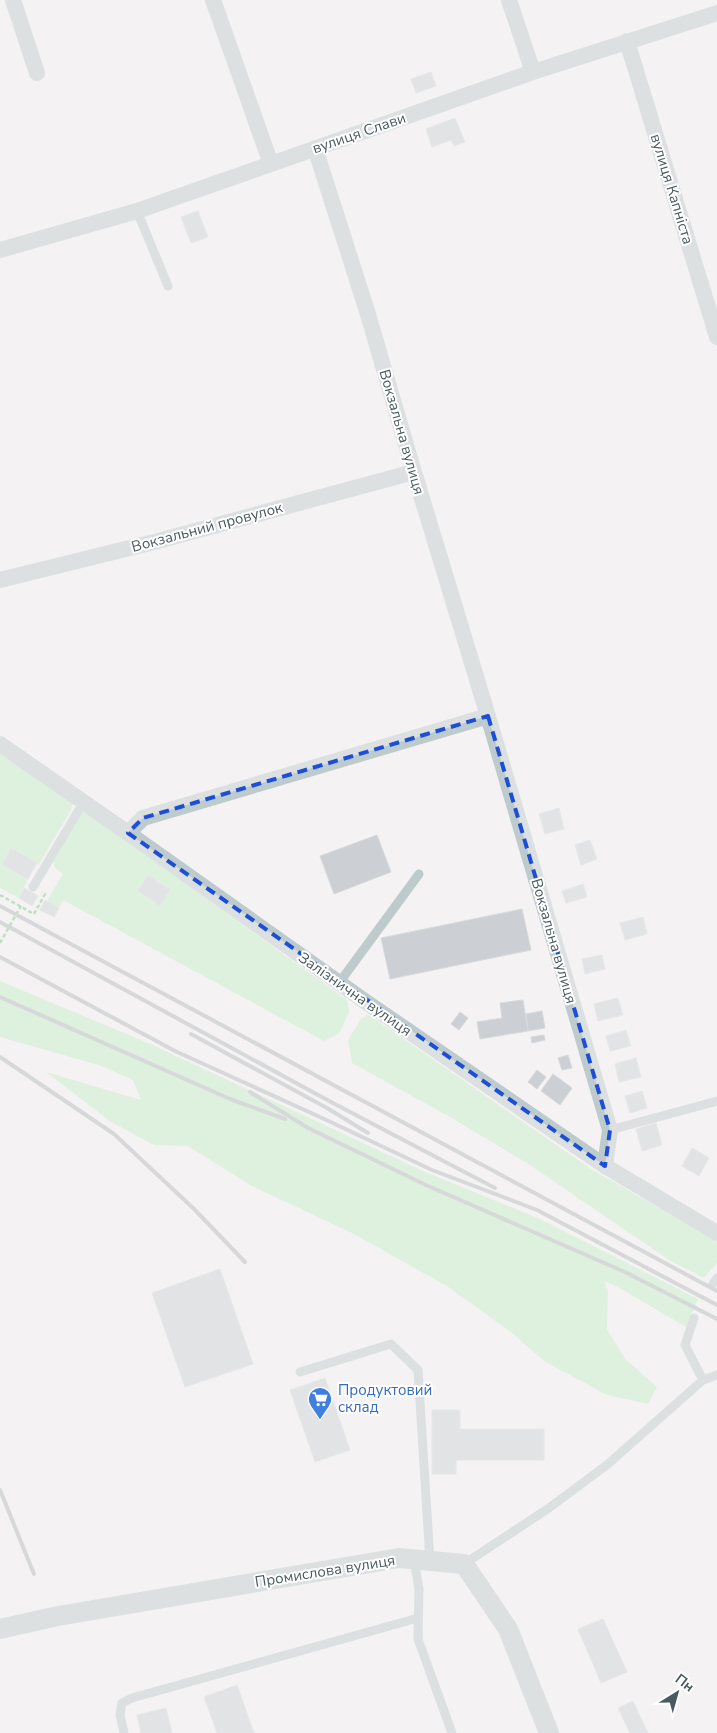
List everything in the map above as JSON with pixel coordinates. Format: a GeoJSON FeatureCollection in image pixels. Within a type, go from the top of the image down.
{"type":"FeatureCollection","features":[{"type":"Feature","properties":{"kind":"street"},"geometry":{"type":"LineString","coordinates":[[13,0],[37,73]]}},
{"type":"Feature","properties":{"kind":"street"},"geometry":{"type":"LineString","coordinates":[[213,0],[271,164]]}},
{"type":"Feature","properties":{"kind":"street"},"geometry":{"type":"LineString","coordinates":[[508,0],[533,72]]}},
{"type":"Feature","properties":{"kind":"street","name":"вулиця Слави"},"geometry":{"type":"LineString","coordinates":[[0,250],[137,211],[533,72],[717,13]]}},
{"type":"Feature","properties":{"kind":"street","name":"вулиця Капніста"},"geometry":{"type":"LineString","coordinates":[[627,41],[717,337]]}},
{"type":"Feature","properties":{"kind":"street","name":"Вокзальна вулиця"},"geometry":{"type":"LineString","coordinates":[[315,148],[367,311],[610,1130],[605,1166]]}},
{"type":"Feature","properties":{"kind":"street","name":"Вокзальний провулок"},"geometry":{"type":"LineString","coordinates":[[0,580],[158,541],[414,472]]}},
{"type":"Feature","properties":{"kind":"street"},"geometry":{"type":"LineString","coordinates":[[128,833],[143,818],[488,716]]}},
{"type":"Feature","properties":{"kind":"street","name":"Залізнична вулиця"},"geometry":{"type":"LineString","coordinates":[[0,744],[339,983],[605,1166],[717,1233]]}},
{"type":"Feature","properties":{"kind":"street","name":"Промислова вулиця"},"geometry":{"type":"LineString","coordinates":[[0,1629],[58,1616],[399,1558],[464,1564]]}},
{"type":"Feature","properties":{"kind":"street"},"geometry":{"type":"LineString","coordinates":[[464,1564],[508,1629],[548,1733]]}},
{"type":"Feature","properties":{"kind":"lane"},"geometry":{"type":"LineString","coordinates":[[137,211],[168,286]]}},
{"type":"Feature","properties":{"kind":"lane"},"geometry":{"type":"LineString","coordinates":[[33,887],[83,803]]}},
{"type":"Feature","properties":{"kind":"lane"},"geometry":{"type":"LineString","coordinates":[[339,983],[419,874]]}},
{"type":"Feature","properties":{"kind":"lane"},"geometry":{"type":"LineString","coordinates":[[610,1130],[717,1101]]}},
{"type":"Feature","properties":{"kind":"lane"},"geometry":{"type":"LineString","coordinates":[[694,1318],[685,1345],[703,1380]]}},
{"type":"Feature","properties":{"kind":"lane"},"geometry":{"type":"LineString","coordinates":[[300,1372],[392,1344],[418,1370],[422,1560],[419,1589],[418,1640],[452,1733]]}},
{"type":"Feature","properties":{"kind":"lane"},"geometry":{"type":"LineString","coordinates":[[464,1564],[549,1508],[608,1464],[703,1380],[717,1375]]}},
{"type":"Feature","properties":{"kind":"lane"},"geometry":{"type":"LineString","coordinates":[[124,1733],[120,1715],[122,1703],[132,1698],[418,1618]]}},
{"type":"Feature","properties":{"kind":"path"},"geometry":{"type":"LineString","coordinates":[[0,895],[34,914],[46,894],[33,887]]}},
{"type":"Feature","properties":{"kind":"path"},"geometry":{"type":"LineString","coordinates":[[0,943],[21,906]]}},
{"type":"Feature","properties":{"kind":"highlighted area"},"geometry":{"type":"Polygon","coordinates":[[[488,716],[610,1130],[605,1166],[128,833],[143,818],[488,716]]]}},
{"type":"Feature","properties":{"kind":"green space"},"geometry":{"type":"Polygon","coordinates":[[[0,754],[73,803],[71,810],[39,864],[12,848],[2,865],[28,879],[19,898],[0,888],[0,754]]]}},
{"type":"Feature","properties":{"kind":"green space"},"geometry":{"type":"Polygon","coordinates":[[[84,811],[347,1000],[349,1012],[339,1034],[324,1041],[63,900],[59,908],[47,901],[63,874],[57,870],[54,861],[79,816],[84,811]]]}},
{"type":"Feature","properties":{"kind":"green space"},"geometry":{"type":"Polygon","coordinates":[[[0,981],[148,1043],[423,1171],[540,1219],[698,1299],[686,1327],[618,1287],[604,1281],[608,1291],[607,1329],[625,1359],[657,1387],[648,1404],[607,1395],[544,1361],[512,1333],[447,1286],[352,1233],[250,1185],[188,1146],[154,1145],[111,1122],[46,1072],[141,1100],[133,1080],[99,1065],[0,1037],[0,981]]]}},
{"type":"Feature","properties":{"kind":"green space"},"geometry":{"type":"Polygon","coordinates":[[[367,1015],[591,1169],[717,1241],[717,1263],[704,1278],[669,1260],[530,1165],[450,1117],[352,1063],[348,1040],[361,1019],[367,1015]]]}},
{"type":"Feature","properties":{"kind":"building"},"geometry":{"type":"Polygon","coordinates":[[[431,72],[436,86],[416,93],[411,79],[431,72]]]}},
{"type":"Feature","properties":{"kind":"building"},"geometry":{"type":"Polygon","coordinates":[[[455,118],[465,142],[454,146],[451,140],[432,147],[426,129],[455,118]]]}},
{"type":"Feature","properties":{"kind":"building"},"geometry":{"type":"Polygon","coordinates":[[[198,211],[208,237],[191,243],[181,217],[198,211]]]}},
{"type":"Feature","properties":{"kind":"building"},"geometry":{"type":"Polygon","coordinates":[[[559,808],[564,829],[545,834],[539,814],[559,808]]]}},
{"type":"Feature","properties":{"kind":"building"},"geometry":{"type":"Polygon","coordinates":[[[377,835],[391,872],[334,894],[320,856],[377,835]]]}},
{"type":"Feature","properties":{"kind":"building"},"geometry":{"type":"Polygon","coordinates":[[[590,840],[597,859],[581,865],[575,845],[590,840]]]}},
{"type":"Feature","properties":{"kind":"building"},"geometry":{"type":"Polygon","coordinates":[[[11,848],[37,863],[28,879],[2,865],[11,848]]]}},
{"type":"Feature","properties":{"kind":"building"},"geometry":{"type":"Polygon","coordinates":[[[148,875],[170,890],[160,906],[138,891],[148,875]]]}},
{"type":"Feature","properties":{"kind":"building"},"geometry":{"type":"Polygon","coordinates":[[[583,884],[587,897],[566,903],[562,891],[583,884]]]}},
{"type":"Feature","properties":{"kind":"building"},"geometry":{"type":"Polygon","coordinates":[[[24,888],[38,896],[32,906],[19,898],[24,888]]]}},
{"type":"Feature","properties":{"kind":"building"},"geometry":{"type":"Polygon","coordinates":[[[45,900],[59,908],[54,917],[40,910],[45,900]]]}},
{"type":"Feature","properties":{"kind":"building"},"geometry":{"type":"Polygon","coordinates":[[[522,909],[531,950],[390,979],[381,938],[522,909]]]}},
{"type":"Feature","properties":{"kind":"building"},"geometry":{"type":"Polygon","coordinates":[[[643,917],[647,934],[625,940],[620,923],[643,917]]]}},
{"type":"Feature","properties":{"kind":"building"},"geometry":{"type":"Polygon","coordinates":[[[602,955],[605,969],[585,974],[582,959],[602,955]]]}},
{"type":"Feature","properties":{"kind":"building"},"geometry":{"type":"Polygon","coordinates":[[[618,998],[623,1015],[598,1021],[594,1004],[618,998]]]}},
{"type":"Feature","properties":{"kind":"building"},"geometry":{"type":"Polygon","coordinates":[[[523,1000],[528,1031],[480,1039],[477,1022],[502,1018],[500,1003],[523,1000]]]}},
{"type":"Feature","properties":{"kind":"building"},"geometry":{"type":"Polygon","coordinates":[[[542,1011],[545,1028],[528,1031],[526,1014],[542,1011]]]}},
{"type":"Feature","properties":{"kind":"building"},"geometry":{"type":"Polygon","coordinates":[[[460,1012],[468,1018],[459,1030],[451,1024],[460,1012]]]}},
{"type":"Feature","properties":{"kind":"building"},"geometry":{"type":"Polygon","coordinates":[[[626,1030],[631,1046],[610,1051],[606,1036],[626,1030]]]}},
{"type":"Feature","properties":{"kind":"building"},"geometry":{"type":"Polygon","coordinates":[[[544,1035],[545,1040],[532,1043],[531,1037],[544,1035]]]}},
{"type":"Feature","properties":{"kind":"building"},"geometry":{"type":"Polygon","coordinates":[[[568,1055],[572,1068],[562,1070],[558,1058],[568,1055]]]}},
{"type":"Feature","properties":{"kind":"building"},"geometry":{"type":"Polygon","coordinates":[[[636,1058],[641,1077],[619,1082],[615,1064],[636,1058]]]}},
{"type":"Feature","properties":{"kind":"building"},"geometry":{"type":"Polygon","coordinates":[[[537,1070],[546,1077],[537,1089],[528,1082],[537,1070]]]}},
{"type":"Feature","properties":{"kind":"building"},"geometry":{"type":"Polygon","coordinates":[[[553,1074],[572,1088],[560,1105],[541,1091],[553,1074]]]}},
{"type":"Feature","properties":{"kind":"building"},"geometry":{"type":"Polygon","coordinates":[[[642,1091],[647,1108],[630,1113],[625,1096],[642,1091]]]}},
{"type":"Feature","properties":{"kind":"building"},"geometry":{"type":"Polygon","coordinates":[[[656,1123],[662,1145],[642,1151],[636,1129],[656,1123]]]}},
{"type":"Feature","properties":{"kind":"building"},"geometry":{"type":"Polygon","coordinates":[[[692,1148],[709,1158],[699,1176],[682,1166],[692,1148]]]}},
{"type":"Feature","properties":{"kind":"building"},"geometry":{"type":"Polygon","coordinates":[[[220,1269],[253,1364],[185,1387],[152,1293],[220,1269]]]}},
{"type":"Feature","properties":{"kind":"building","name":"Продуктовий склад"},"geometry":{"type":"Polygon","coordinates":[[[325,1378],[350,1450],[315,1462],[290,1390],[325,1378]]]}},
{"type":"Feature","properties":{"kind":"building"},"geometry":{"type":"Polygon","coordinates":[[[432,1410],[460,1410],[460,1429],[544,1429],[544,1460],[456,1460],[456,1474],[432,1474],[432,1410]]]}},
{"type":"Feature","properties":{"kind":"building"},"geometry":{"type":"Polygon","coordinates":[[[603,1619],[627,1672],[601,1683],[578,1629],[603,1619]]]}},
{"type":"Feature","properties":{"kind":"building"},"geometry":{"type":"Polygon","coordinates":[[[237,1685],[254,1733],[217,1733],[204,1697],[237,1685]]]}},
{"type":"Feature","properties":{"kind":"building"},"geometry":{"type":"Polygon","coordinates":[[[633,1701],[648,1733],[630,1733],[618,1708],[633,1701]]]}},
{"type":"Feature","properties":{"kind":"building"},"geometry":{"type":"Polygon","coordinates":[[[166,1708],[172,1733],[141,1733],[137,1715],[166,1708]]]}},
{"type":"Feature","properties":{"kind":"railway"},"geometry":{"type":"LineString","coordinates":[[0,906],[717,1291]]}},
{"type":"Feature","properties":{"kind":"railway"},"geometry":{"type":"LineString","coordinates":[[0,922],[331,1102],[495,1188]]}},
{"type":"Feature","properties":{"kind":"railway"},"geometry":{"type":"LineString","coordinates":[[0,957],[175,1051],[432,1170],[537,1210],[717,1305]]}},
{"type":"Feature","properties":{"kind":"railway"},"geometry":{"type":"LineString","coordinates":[[0,997],[230,1099],[285,1119]]}},
{"type":"Feature","properties":{"kind":"railway"},"geometry":{"type":"LineString","coordinates":[[191,1034],[327,1108],[368,1133]]}},
{"type":"Feature","properties":{"kind":"railway"},"geometry":{"type":"LineString","coordinates":[[0,1057],[114,1134],[194,1209],[245,1262]]}},
{"type":"Feature","properties":{"kind":"railway"},"geometry":{"type":"LineString","coordinates":[[250,1092],[308,1128],[428,1186],[625,1272],[717,1319]]}},
{"type":"Feature","properties":{"kind":"railway"},"geometry":{"type":"LineString","coordinates":[[0,1490],[34,1574]]}},
{"type":"Feature","properties":{"kind":"place","name":"Продуктовий склад"},"geometry":{"type":"Point","coordinates":[320,1420]}}]}
